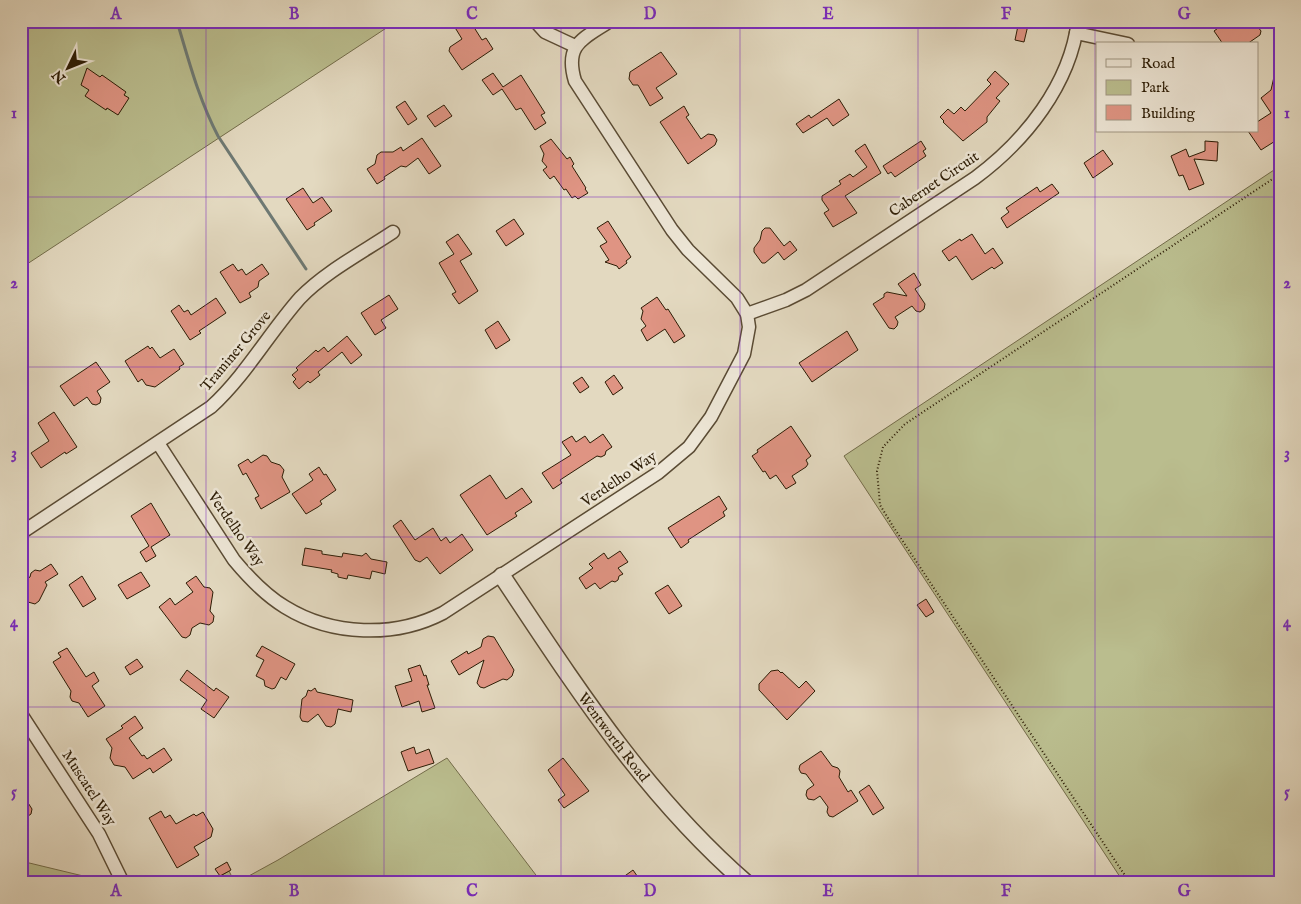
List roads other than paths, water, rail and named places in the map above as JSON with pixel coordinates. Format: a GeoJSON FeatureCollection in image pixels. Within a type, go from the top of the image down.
{"type":"FeatureCollection","features":[{"type":"Feature","properties":{"kind":"street"},"geometry":{"type":"LineString","coordinates":[[535,21],[545,32],[575,46]]}},
{"type":"Feature","properties":{"kind":"street"},"geometry":{"type":"LineString","coordinates":[[610,21],[575,46],[571,60],[577,86],[672,230],[688,250],[737,298],[746,314]]}},
{"type":"Feature","properties":{"kind":"street"},"geometry":{"type":"LineString","coordinates":[[1077,27],[1122,42]]}},
{"type":"Feature","properties":{"kind":"street","name":"Cabernet Circuit"},"geometry":{"type":"LineString","coordinates":[[746,314],[786,300],[806,290],[974,178],[999,159],[1026,132],[1046,104],[1068,60],[1077,27]]}},
{"type":"Feature","properties":{"kind":"street","name":"Traminer Grove"},"geometry":{"type":"LineString","coordinates":[[21,533],[200,415],[222,396],[243,372],[292,308],[311,288],[393,232]]}},
{"type":"Feature","properties":{"kind":"street","name":"Verdelho Way"},"geometry":{"type":"LineString","coordinates":[[158,443],[234,560],[266,593],[285,607],[328,625],[364,630],[407,627],[419,624],[443,613],[502,576],[658,473],[689,447],[710,417],[744,354],[749,327],[746,314]]}},
{"type":"Feature","properties":{"kind":"street","name":"Wentworth Road"},"geometry":{"type":"LineString","coordinates":[[502,576],[596,717],[636,769],[682,822],[746,883]]}},
{"type":"Feature","properties":{"kind":"street","name":"Muscatel Way"},"geometry":{"type":"LineString","coordinates":[[21,714],[99,834],[123,883]]}},
{"type":"Feature","properties":{"kind":"waterway"},"geometry":{"type":"LineString","coordinates":[[179,28],[201,97],[218,136],[306,269]]}}]}
